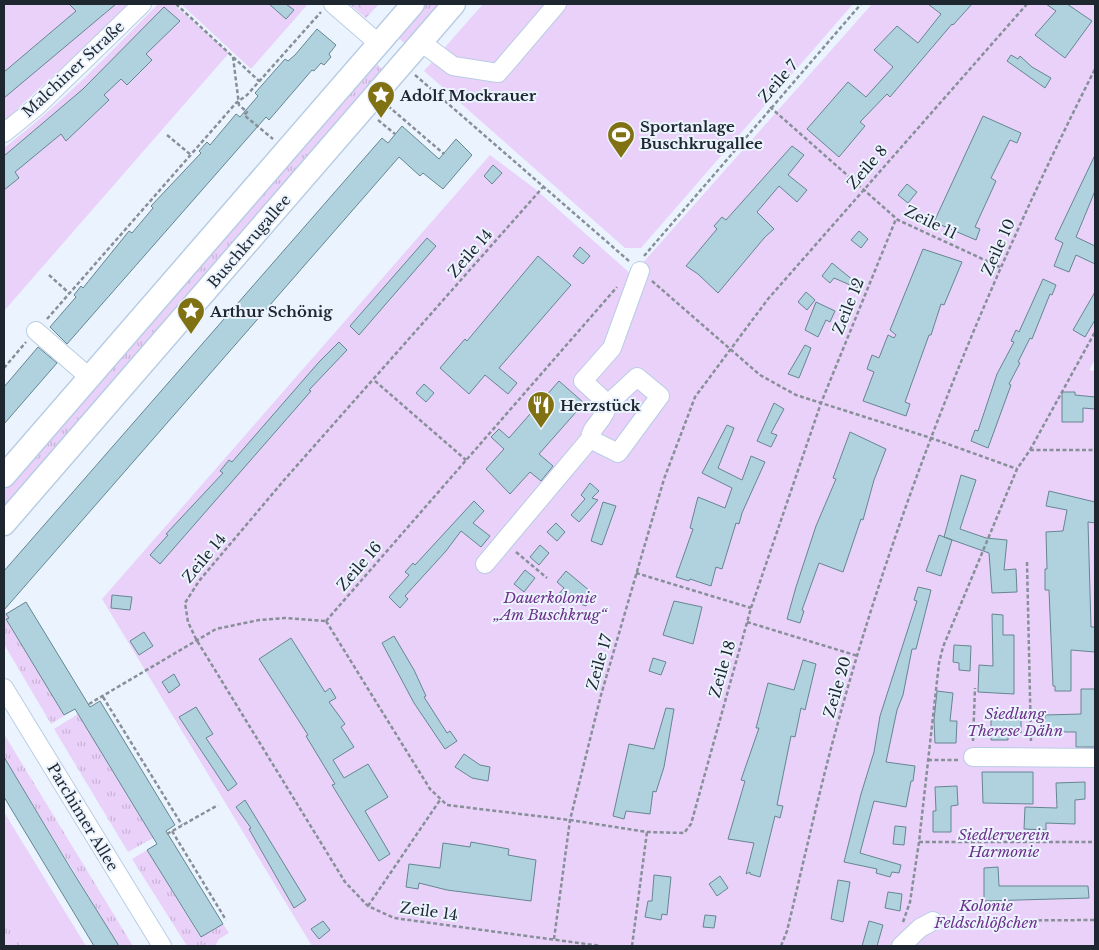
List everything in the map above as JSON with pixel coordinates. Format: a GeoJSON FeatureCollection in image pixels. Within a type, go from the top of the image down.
{"type":"FeatureCollection","features":[{"type":"Feature","properties":{"kind":"main road","name":"Buschkrugallee"},"geometry":{"type":"LineString","coordinates":[[4,476],[412,4]]}},
{"type":"Feature","properties":{"kind":"main road","name":"Buschkrugallee"},"geometry":{"type":"LineString","coordinates":[[4,524],[454,4]]}},
{"type":"Feature","properties":{"kind":"main road"},"geometry":{"type":"LineString","coordinates":[[378,43],[402,64]]}},
{"type":"Feature","properties":{"kind":"street","name":"Malchiner Straße"},"geometry":{"type":"LineString","coordinates":[[4,133],[36,107],[142,4]]}},
{"type":"Feature","properties":{"kind":"street"},"geometry":{"type":"LineString","coordinates":[[421,42],[452,66],[498,73],[557,4]]}},
{"type":"Feature","properties":{"kind":"street"},"geometry":{"type":"LineString","coordinates":[[330,6],[378,43]]}},
{"type":"Feature","properties":{"kind":"street"},"geometry":{"type":"LineString","coordinates":[[608,404],[583,381],[612,348],[637,268]]}},
{"type":"Feature","properties":{"kind":"street"},"geometry":{"type":"LineString","coordinates":[[36,331],[89,377]]}},
{"type":"Feature","properties":{"kind":"street"},"geometry":{"type":"LineString","coordinates":[[485,564],[590,439],[590,432],[606,416],[608,404],[636,377],[660,396],[618,453],[590,439]]}},
{"type":"Feature","properties":{"kind":"street","name":"Parchimer Allee"},"geometry":{"type":"LineString","coordinates":[[4,688],[162,946]]}},
{"type":"Feature","properties":{"kind":"street"},"geometry":{"type":"LineString","coordinates":[[973,757],[1095,758]]}},
{"type":"Feature","properties":{"kind":"street"},"geometry":{"type":"LineString","coordinates":[[901,946],[920,928],[933,921]]}},
{"type":"Feature","properties":{"kind":"path"},"geometry":{"type":"LineString","coordinates":[[176,4],[260,82]]}},
{"type":"Feature","properties":{"kind":"path","name":"Zeile 7"},"geometry":{"type":"LineString","coordinates":[[637,268],[770,107],[861,4]]}},
{"type":"Feature","properties":{"kind":"path","name":"Zeile 8"},"geometry":{"type":"LineString","coordinates":[[730,349],[768,299],[1026,4]]}},
{"type":"Feature","properties":{"kind":"path"},"geometry":{"type":"LineString","coordinates":[[4,368],[240,100],[260,82],[330,6]]}},
{"type":"Feature","properties":{"kind":"path"},"geometry":{"type":"LineString","coordinates":[[232,57],[240,100],[239,105],[247,112],[244,115],[286,150]]}},
{"type":"Feature","properties":{"kind":"path"},"geometry":{"type":"LineString","coordinates":[[402,64],[760,375],[796,395],[931,438],[1017,469]]}},
{"type":"Feature","properties":{"kind":"path","name":"Zeile 10"},"geometry":{"type":"LineString","coordinates":[[931,438],[1000,267],[1046,165],[1095,69]]}},
{"type":"Feature","properties":{"kind":"path"},"geometry":{"type":"LineString","coordinates":[[388,106],[444,154]]}},
{"type":"Feature","properties":{"kind":"path","name":"Zeile 11"},"geometry":{"type":"LineString","coordinates":[[770,107],[896,218],[1000,267]]}},
{"type":"Feature","properties":{"kind":"path"},"geometry":{"type":"LineString","coordinates":[[377,119],[395,134]]}},
{"type":"Feature","properties":{"kind":"path"},"geometry":{"type":"LineString","coordinates":[[167,134],[191,155]]}},
{"type":"Feature","properties":{"kind":"path","name":"Zeile 14"},"geometry":{"type":"LineString","coordinates":[[544,186],[374,381],[285,479],[190,593],[185,603],[188,622],[196,639],[345,882],[368,906],[394,918],[554,939]]}},
{"type":"Feature","properties":{"kind":"path","name":"Zeile 12"},"geometry":{"type":"LineString","coordinates":[[821,403],[896,218]]}},
{"type":"Feature","properties":{"kind":"path","name":"Zeile 16"},"geometry":{"type":"LineString","coordinates":[[326,621],[637,268]]}},
{"type":"Feature","properties":{"kind":"path"},"geometry":{"type":"LineString","coordinates":[[49,275],[69,293]]}},
{"type":"Feature","properties":{"kind":"path"},"geometry":{"type":"LineString","coordinates":[[902,928],[910,902],[919,842],[939,664],[943,647],[1017,469],[1030,450],[1095,332]]}},
{"type":"Feature","properties":{"kind":"path","name":"Zeile 17"},"geometry":{"type":"LineString","coordinates":[[554,939],[570,820],[601,695],[664,479],[695,397],[730,349]]}},
{"type":"Feature","properties":{"kind":"path"},"geometry":{"type":"LineString","coordinates":[[374,381],[466,460]]}},
{"type":"Feature","properties":{"kind":"path","name":"Zeile 18"},"geometry":{"type":"LineString","coordinates":[[570,820],[647,832],[684,833],[691,824],[751,608],[821,403]]}},
{"type":"Feature","properties":{"kind":"path","name":"Zeile 20"},"geometry":{"type":"LineString","coordinates":[[781,946],[787,931],[829,755],[858,656],[931,438]]}},
{"type":"Feature","properties":{"kind":"path"},"geometry":{"type":"LineString","coordinates":[[1030,450],[1095,450]]}},
{"type":"Feature","properties":{"kind":"path"},"geometry":{"type":"LineString","coordinates":[[504,541],[547,578]]}},
{"type":"Feature","properties":{"kind":"path"},"geometry":{"type":"LineString","coordinates":[[1027,562],[1032,758]]}},
{"type":"Feature","properties":{"kind":"path"},"geometry":{"type":"LineString","coordinates":[[636,573],[751,608]]}},
{"type":"Feature","properties":{"kind":"path"},"geometry":{"type":"LineString","coordinates":[[89,704],[196,639],[216,629],[259,620],[285,618],[326,621],[430,789],[440,800],[447,805],[570,820]]}},
{"type":"Feature","properties":{"kind":"path"},"geometry":{"type":"LineString","coordinates":[[747,622],[858,656]]}},
{"type":"Feature","properties":{"kind":"path"},"geometry":{"type":"LineString","coordinates":[[928,760],[972,760],[974,688]]}},
{"type":"Feature","properties":{"kind":"path"},"geometry":{"type":"LineString","coordinates":[[103,696],[182,826]]}},
{"type":"Feature","properties":{"kind":"path"},"geometry":{"type":"LineString","coordinates":[[368,906],[440,800]]}},
{"type":"Feature","properties":{"kind":"path"},"geometry":{"type":"LineString","coordinates":[[167,834],[218,805]]}},
{"type":"Feature","properties":{"kind":"path"},"geometry":{"type":"LineString","coordinates":[[172,831],[226,920]]}},
{"type":"Feature","properties":{"kind":"path"},"geometry":{"type":"LineString","coordinates":[[632,946],[647,832]]}},
{"type":"Feature","properties":{"kind":"path"},"geometry":{"type":"LineString","coordinates":[[919,842],[1095,842]]}},
{"type":"Feature","properties":{"kind":"path"},"geometry":{"type":"LineString","coordinates":[[933,921],[1095,920]]}},
{"type":"Feature","properties":{"kind":"path"},"geometry":{"type":"LineString","coordinates":[[554,939],[601,946]]}},
{"type":"Feature","properties":{"kind":"green space"},"geometry":{"type":"Polygon","coordinates":[[[4,4],[131,4],[4,121],[4,4]]]}},
{"type":"Feature","properties":{"kind":"green space"},"geometry":{"type":"Polygon","coordinates":[[[158,4],[173,4],[229,53],[4,311],[4,148],[64,97],[158,4]]]}},
{"type":"Feature","properties":{"kind":"green space"},"geometry":{"type":"Polygon","coordinates":[[[181,4],[308,4],[251,69],[181,4]]]}},
{"type":"Feature","properties":{"kind":"green space"},"geometry":{"type":"Polygon","coordinates":[[[349,4],[379,4],[366,18],[349,4]]]}},
{"type":"Feature","properties":{"kind":"green space"},"geometry":{"type":"Polygon","coordinates":[[[422,4],[444,4],[408,46],[395,35],[422,4]]]}},
{"type":"Feature","properties":{"kind":"green space","name":"Sportanlage Buschkrugallee"},"geometry":{"type":"Polygon","coordinates":[[[483,4],[853,4],[641,248],[625,248],[424,71],[483,4]]]}},
{"type":"Feature","properties":{"kind":"green space","name":"Dauerkolonie „Am Buschkrug“"},"geometry":{"type":"Polygon","coordinates":[[[872,4],[1095,4],[1095,360],[1089,370],[1095,371],[1095,946],[312,946],[102,599],[490,155],[534,188],[632,275],[872,4]]]}},
{"type":"Feature","properties":{"kind":"green space"},"geometry":{"type":"Polygon","coordinates":[[[373,60],[385,72],[4,508],[4,491],[12,481],[373,60]]]}},
{"type":"Feature","properties":{"kind":"green space"},"geometry":{"type":"Polygon","coordinates":[[[4,610],[9,618],[7,619],[64,716],[51,724],[4,644],[4,610]]]}},
{"type":"Feature","properties":{"kind":"green space"},"geometry":{"type":"Polygon","coordinates":[[[78,714],[153,838],[128,852],[54,729],[78,714]]]}},
{"type":"Feature","properties":{"kind":"green space"},"geometry":{"type":"Polygon","coordinates":[[[4,734],[133,946],[119,946],[4,757],[4,734]]]}},
{"type":"Feature","properties":{"kind":"green space"},"geometry":{"type":"Polygon","coordinates":[[[4,812],[86,946],[21,946],[4,919],[4,812]]]}},
{"type":"Feature","properties":{"kind":"green space"},"geometry":{"type":"Polygon","coordinates":[[[147,850],[200,937],[223,924],[229,933],[219,939],[215,946],[187,946],[132,859],[147,850]]]}},
{"type":"Feature","properties":{"kind":"green space"},"geometry":{"type":"Polygon","coordinates":[[[4,919],[21,946],[4,946],[4,919]]]}},
{"type":"Feature","properties":{"kind":"building"},"geometry":{"type":"Polygon","coordinates":[[[69,4],[116,4],[4,98],[4,72],[76,11],[69,4]]]}},
{"type":"Feature","properties":{"kind":"building"},"geometry":{"type":"Polygon","coordinates":[[[269,4],[286,4],[294,10],[286,19],[269,4]]]}},
{"type":"Feature","properties":{"kind":"building"},"geometry":{"type":"Polygon","coordinates":[[[928,4],[972,4],[952,24],[890,97],[887,94],[860,122],[865,126],[839,157],[807,129],[848,82],[866,97],[893,67],[874,50],[897,26],[918,43],[941,14],[928,4]]]}},
{"type":"Feature","properties":{"kind":"building"},"geometry":{"type":"Polygon","coordinates":[[[1046,4],[1067,4],[1092,21],[1065,58],[1035,35],[1056,11],[1046,4]]]}},
{"type":"Feature","properties":{"kind":"building"},"geometry":{"type":"Polygon","coordinates":[[[164,7],[180,21],[146,54],[152,60],[127,85],[121,79],[104,95],[109,100],[66,141],[61,134],[15,172],[19,178],[4,190],[4,156],[83,89],[164,7]]]}},
{"type":"Feature","properties":{"kind":"building"},"geometry":{"type":"Polygon","coordinates":[[[317,29],[336,45],[329,54],[331,57],[324,65],[321,63],[314,71],[312,70],[269,120],[266,117],[67,344],[50,327],[76,297],[74,295],[81,286],[83,288],[129,231],[132,233],[153,208],[151,206],[201,153],[199,151],[207,142],[210,145],[236,114],[240,117],[258,96],[255,93],[285,59],[288,61],[295,55],[317,29]]]}},
{"type":"Feature","properties":{"kind":"building"},"geometry":{"type":"Polygon","coordinates":[[[1011,55],[1018,59],[1020,56],[1032,67],[1051,78],[1045,88],[1007,61],[1011,55]]]}},
{"type":"Feature","properties":{"kind":"building"},"geometry":{"type":"Polygon","coordinates":[[[983,116],[1021,133],[1017,143],[1010,140],[991,178],[996,181],[975,227],[980,229],[976,240],[934,222],[983,116]]]}},
{"type":"Feature","properties":{"kind":"building"},"geometry":{"type":"Polygon","coordinates":[[[402,126],[439,159],[456,139],[472,155],[443,189],[423,173],[420,176],[399,157],[4,610],[4,571],[382,138],[388,143],[402,126]]]}},
{"type":"Feature","properties":{"kind":"building"},"geometry":{"type":"Polygon","coordinates":[[[792,146],[804,155],[788,175],[807,190],[797,202],[779,186],[757,212],[774,229],[765,237],[718,293],[698,274],[686,266],[717,229],[714,226],[722,217],[726,220],[792,146]]]}},
{"type":"Feature","properties":{"kind":"building"},"geometry":{"type":"Polygon","coordinates":[[[1095,155],[1095,191],[1076,237],[1095,246],[1095,264],[1076,255],[1069,272],[1054,266],[1063,243],[1055,239],[1095,155]]]}},
{"type":"Feature","properties":{"kind":"building"},"geometry":{"type":"Polygon","coordinates":[[[493,165],[502,173],[492,184],[484,176],[493,165]]]}},
{"type":"Feature","properties":{"kind":"building"},"geometry":{"type":"Polygon","coordinates":[[[907,184],[917,192],[908,203],[898,195],[907,184]]]}},
{"type":"Feature","properties":{"kind":"building"},"geometry":{"type":"Polygon","coordinates":[[[859,231],[868,239],[861,248],[851,240],[859,231]]]}},
{"type":"Feature","properties":{"kind":"building"},"geometry":{"type":"Polygon","coordinates":[[[427,238],[436,246],[359,335],[350,326],[427,238]]]}},
{"type":"Feature","properties":{"kind":"building"},"geometry":{"type":"Polygon","coordinates":[[[580,247],[590,256],[583,264],[573,256],[580,247]]]}},
{"type":"Feature","properties":{"kind":"building"},"geometry":{"type":"Polygon","coordinates":[[[923,249],[962,262],[944,305],[941,304],[931,335],[929,335],[905,402],[910,404],[906,416],[863,401],[874,372],[867,369],[872,355],[879,358],[888,335],[894,338],[896,335],[890,330],[923,249]]]}},
{"type":"Feature","properties":{"kind":"building"},"geometry":{"type":"Polygon","coordinates":[[[538,256],[571,285],[499,368],[517,383],[508,394],[485,375],[469,394],[440,368],[465,339],[467,341],[538,256]]]}},
{"type":"Feature","properties":{"kind":"building"},"geometry":{"type":"Polygon","coordinates":[[[832,263],[859,285],[857,288],[834,278],[830,283],[822,276],[832,263]]]}},
{"type":"Feature","properties":{"kind":"building"},"geometry":{"type":"Polygon","coordinates":[[[1043,279],[1056,285],[1052,295],[1050,294],[1032,339],[1030,338],[1018,362],[1020,363],[1009,384],[1011,385],[988,448],[971,441],[975,430],[978,431],[997,374],[1014,342],[1011,341],[1016,330],[1019,332],[1043,279]]]}},
{"type":"Feature","properties":{"kind":"building"},"geometry":{"type":"Polygon","coordinates":[[[806,292],[815,300],[807,310],[798,302],[806,292]]]}},
{"type":"Feature","properties":{"kind":"building"},"geometry":{"type":"Polygon","coordinates":[[[1095,292],[1095,320],[1085,337],[1073,330],[1095,292]]]}},
{"type":"Feature","properties":{"kind":"building"},"geometry":{"type":"Polygon","coordinates":[[[816,302],[835,311],[830,322],[826,320],[818,337],[805,330],[816,302]]]}},
{"type":"Feature","properties":{"kind":"building"},"geometry":{"type":"Polygon","coordinates":[[[339,342],[347,350],[309,390],[311,391],[160,564],[150,555],[168,535],[166,534],[223,473],[220,471],[229,460],[232,462],[319,362],[339,342]]]}},
{"type":"Feature","properties":{"kind":"building"},"geometry":{"type":"Polygon","coordinates":[[[805,345],[811,348],[799,378],[788,374],[805,345]]]}},
{"type":"Feature","properties":{"kind":"building"},"geometry":{"type":"Polygon","coordinates":[[[38,347],[57,363],[4,424],[4,387],[38,347]]]}},
{"type":"Feature","properties":{"kind":"building"},"geometry":{"type":"Polygon","coordinates":[[[559,381],[584,403],[539,454],[553,466],[541,481],[530,472],[510,494],[486,469],[504,449],[491,437],[499,429],[509,438],[559,381]]]}},
{"type":"Feature","properties":{"kind":"building"},"geometry":{"type":"Polygon","coordinates":[[[424,384],[434,393],[426,402],[416,393],[424,384]]]}},
{"type":"Feature","properties":{"kind":"building"},"geometry":{"type":"Polygon","coordinates":[[[1062,392],[1075,392],[1075,395],[1095,397],[1095,409],[1083,408],[1083,422],[1062,422],[1062,392]]]}},
{"type":"Feature","properties":{"kind":"building"},"geometry":{"type":"Polygon","coordinates":[[[774,403],[784,409],[771,433],[777,435],[771,447],[757,441],[774,403]]]}},
{"type":"Feature","properties":{"kind":"building"},"geometry":{"type":"Polygon","coordinates":[[[727,425],[734,428],[718,468],[742,480],[751,456],[765,462],[739,524],[736,523],[722,569],[716,567],[711,586],[690,579],[689,581],[676,577],[693,529],[690,528],[698,497],[725,508],[732,488],[702,473],[727,425]]]}},
{"type":"Feature","properties":{"kind":"building"},"geometry":{"type":"Polygon","coordinates":[[[850,432],[886,449],[874,480],[863,520],[861,519],[843,572],[819,563],[802,610],[804,611],[800,623],[787,619],[816,526],[836,479],[833,478],[850,432]]]}},
{"type":"Feature","properties":{"kind":"building"},"geometry":{"type":"Polygon","coordinates":[[[961,475],[976,480],[960,529],[986,538],[1007,540],[1004,570],[1016,569],[1017,592],[992,593],[989,553],[944,537],[961,475]]]}},
{"type":"Feature","properties":{"kind":"building"},"geometry":{"type":"Polygon","coordinates":[[[590,483],[599,491],[592,498],[598,500],[579,522],[571,515],[585,499],[581,495],[590,483]]]}},
{"type":"Feature","properties":{"kind":"building"},"geometry":{"type":"Polygon","coordinates":[[[1049,491],[1095,502],[1095,523],[1088,522],[1091,627],[1095,627],[1095,652],[1071,650],[1071,691],[1055,691],[1055,686],[1053,686],[1049,590],[1045,590],[1045,569],[1047,569],[1046,532],[1063,531],[1067,510],[1046,506],[1049,491]]]}},
{"type":"Feature","properties":{"kind":"building"},"geometry":{"type":"Polygon","coordinates":[[[474,501],[484,511],[473,523],[490,536],[481,547],[461,531],[446,551],[405,596],[408,599],[400,608],[389,597],[409,575],[405,572],[413,563],[415,565],[474,501]]]}},
{"type":"Feature","properties":{"kind":"building"},"geometry":{"type":"Polygon","coordinates":[[[603,502],[616,506],[602,545],[591,541],[603,502]]]}},
{"type":"Feature","properties":{"kind":"building"},"geometry":{"type":"Polygon","coordinates":[[[556,523],[565,532],[557,541],[547,532],[556,523]]]}},
{"type":"Feature","properties":{"kind":"building"},"geometry":{"type":"Polygon","coordinates":[[[939,535],[952,540],[941,576],[926,571],[939,535]]]}},
{"type":"Feature","properties":{"kind":"building"},"geometry":{"type":"Polygon","coordinates":[[[540,545],[549,553],[539,565],[530,557],[540,545]]]}},
{"type":"Feature","properties":{"kind":"building"},"geometry":{"type":"Polygon","coordinates":[[[525,570],[535,578],[524,592],[514,584],[525,570]]]}},
{"type":"Feature","properties":{"kind":"building"},"geometry":{"type":"Polygon","coordinates":[[[566,571],[590,591],[586,606],[557,596],[564,588],[557,582],[566,571]]]}},
{"type":"Feature","properties":{"kind":"building"},"geometry":{"type":"Polygon","coordinates":[[[918,587],[931,590],[916,649],[912,649],[903,695],[897,710],[886,762],[915,766],[913,781],[911,781],[906,807],[874,801],[860,853],[901,865],[899,873],[892,872],[890,877],[876,873],[877,869],[844,862],[874,752],[880,716],[917,601],[914,600],[918,587]]]}},
{"type":"Feature","properties":{"kind":"building"},"geometry":{"type":"Polygon","coordinates":[[[112,595],[132,597],[130,610],[111,608],[112,595]]]}},
{"type":"Feature","properties":{"kind":"building"},"geometry":{"type":"Polygon","coordinates":[[[674,601],[702,607],[693,644],[663,635],[674,601]]]}},
{"type":"Feature","properties":{"kind":"building"},"geometry":{"type":"Polygon","coordinates":[[[26,602],[90,707],[100,701],[175,825],[166,831],[223,924],[201,937],[147,850],[157,844],[75,709],[64,715],[6,619],[9,618],[6,614],[26,602]]]}},
{"type":"Feature","properties":{"kind":"building"},"geometry":{"type":"Polygon","coordinates":[[[992,614],[1003,615],[1003,635],[1014,635],[1014,694],[978,692],[979,665],[993,666],[992,614]]]}},
{"type":"Feature","properties":{"kind":"building"},"geometry":{"type":"Polygon","coordinates":[[[144,632],[153,646],[139,655],[130,641],[144,632]]]}},
{"type":"Feature","properties":{"kind":"building"},"geometry":{"type":"Polygon","coordinates":[[[394,636],[414,670],[426,696],[424,697],[447,733],[450,731],[457,741],[445,749],[414,703],[382,643],[394,636]]]}},
{"type":"Feature","properties":{"kind":"building"},"geometry":{"type":"Polygon","coordinates":[[[291,638],[325,692],[330,688],[336,698],[329,702],[345,724],[341,727],[354,747],[333,760],[344,778],[368,764],[388,797],[365,811],[390,854],[379,861],[332,785],[335,784],[306,736],[308,735],[259,659],[291,638]]]}},
{"type":"Feature","properties":{"kind":"building"},"geometry":{"type":"Polygon","coordinates":[[[954,645],[971,646],[970,671],[959,670],[959,663],[953,662],[954,645]]]}},
{"type":"Feature","properties":{"kind":"building"},"geometry":{"type":"Polygon","coordinates":[[[653,658],[666,662],[661,675],[649,671],[653,658]]]}},
{"type":"Feature","properties":{"kind":"building"},"geometry":{"type":"Polygon","coordinates":[[[803,660],[816,664],[805,710],[801,708],[795,737],[791,736],[777,805],[783,806],[780,818],[775,816],[760,877],[750,874],[750,872],[746,874],[754,843],[728,839],[745,781],[741,780],[759,728],[756,728],[768,683],[794,690],[803,660]]]}},
{"type":"Feature","properties":{"kind":"building"},"geometry":{"type":"Polygon","coordinates":[[[174,674],[180,685],[169,693],[162,682],[174,674]]]}},
{"type":"Feature","properties":{"kind":"building"},"geometry":{"type":"Polygon","coordinates":[[[1081,689],[1095,689],[1095,747],[1076,747],[1076,732],[1045,732],[1045,715],[1081,714],[1081,689]]]}},
{"type":"Feature","properties":{"kind":"building"},"geometry":{"type":"Polygon","coordinates":[[[937,691],[953,693],[950,721],[957,721],[956,743],[935,743],[934,720],[937,691]]]}},
{"type":"Feature","properties":{"kind":"building"},"geometry":{"type":"Polygon","coordinates":[[[196,707],[213,734],[206,738],[237,784],[228,791],[179,717],[196,707]]]}},
{"type":"Feature","properties":{"kind":"building"},"geometry":{"type":"Polygon","coordinates":[[[666,708],[674,709],[664,767],[656,792],[653,791],[650,814],[626,811],[624,819],[613,816],[629,744],[654,749],[666,708]]]}},
{"type":"Feature","properties":{"kind":"building"},"geometry":{"type":"Polygon","coordinates":[[[991,715],[1021,715],[1021,733],[1008,733],[1008,740],[991,740],[991,715]]]}},
{"type":"Feature","properties":{"kind":"building"},"geometry":{"type":"Polygon","coordinates":[[[464,754],[480,765],[490,767],[488,781],[472,778],[455,767],[464,754]]]}},
{"type":"Feature","properties":{"kind":"building"},"geometry":{"type":"Polygon","coordinates":[[[4,757],[119,946],[94,946],[4,797],[4,757]]]}},
{"type":"Feature","properties":{"kind":"building"},"geometry":{"type":"Polygon","coordinates":[[[982,772],[1033,772],[1033,804],[983,803],[982,772]]]}},
{"type":"Feature","properties":{"kind":"building"},"geometry":{"type":"Polygon","coordinates":[[[1085,782],[1085,799],[1075,800],[1075,824],[1046,823],[1046,830],[1024,829],[1025,807],[1057,808],[1056,783],[1085,782]]]}},
{"type":"Feature","properties":{"kind":"building"},"geometry":{"type":"Polygon","coordinates":[[[957,786],[958,805],[951,806],[951,832],[933,832],[933,811],[936,811],[935,787],[957,786]]]}},
{"type":"Feature","properties":{"kind":"building"},"geometry":{"type":"Polygon","coordinates":[[[245,800],[306,900],[294,908],[249,829],[251,828],[236,807],[245,800]]]}},
{"type":"Feature","properties":{"kind":"building"},"geometry":{"type":"Polygon","coordinates":[[[895,826],[906,827],[904,845],[893,844],[895,826]]]}},
{"type":"Feature","properties":{"kind":"building"},"geometry":{"type":"Polygon","coordinates":[[[471,842],[509,849],[508,855],[536,860],[531,901],[447,890],[419,883],[418,889],[406,887],[409,864],[440,868],[443,843],[470,847],[471,842]]]}},
{"type":"Feature","properties":{"kind":"building"},"geometry":{"type":"Polygon","coordinates":[[[998,867],[999,886],[1088,886],[1089,898],[984,901],[984,868],[998,867]]]}},
{"type":"Feature","properties":{"kind":"building"},"geometry":{"type":"Polygon","coordinates":[[[654,875],[671,877],[667,915],[662,914],[661,920],[645,917],[648,901],[652,901],[654,875]]]}},
{"type":"Feature","properties":{"kind":"building"},"geometry":{"type":"Polygon","coordinates":[[[720,876],[728,888],[717,896],[709,884],[720,876]]]}},
{"type":"Feature","properties":{"kind":"building"},"geometry":{"type":"Polygon","coordinates":[[[838,880],[850,882],[843,922],[831,919],[838,880]]]}},
{"type":"Feature","properties":{"kind":"building"},"geometry":{"type":"Polygon","coordinates":[[[888,892],[902,894],[900,911],[885,908],[888,892]]]}},
{"type":"Feature","properties":{"kind":"building"},"geometry":{"type":"Polygon","coordinates":[[[705,915],[716,916],[714,928],[703,927],[705,915]]]}},
{"type":"Feature","properties":{"kind":"building"},"geometry":{"type":"Polygon","coordinates":[[[323,921],[330,930],[319,939],[311,929],[323,921]]]}},
{"type":"Feature","properties":{"kind":"building"},"geometry":{"type":"Polygon","coordinates":[[[869,921],[883,925],[877,946],[862,946],[869,921]]]}},
{"type":"Feature","properties":{"kind":"place","name":"Adolf Mockrauer"},"geometry":{"type":"Point","coordinates":[381,119]}},
{"type":"Feature","properties":{"kind":"place","name":"Sportanlage Buschkrugallee"},"geometry":{"type":"Point","coordinates":[621,159]}},
{"type":"Feature","properties":{"kind":"place","name":"Arthur Schönig"},"geometry":{"type":"Point","coordinates":[191,335]}},
{"type":"Feature","properties":{"kind":"place","name":"Herzstück"},"geometry":{"type":"Point","coordinates":[541,429]}},
{"type":"Feature","properties":{"kind":"park label","name":"Siedlung Therese Dähn"},"geometry":{"type":"Point","coordinates":[1015,722]}},
{"type":"Feature","properties":{"kind":"park label","name":"Siedlerverein Harmonie"},"geometry":{"type":"Point","coordinates":[1004,842]}},
{"type":"Feature","properties":{"kind":"park label","name":"Kolonie Feldschlößchen"},"geometry":{"type":"Point","coordinates":[986,914]}}]}
